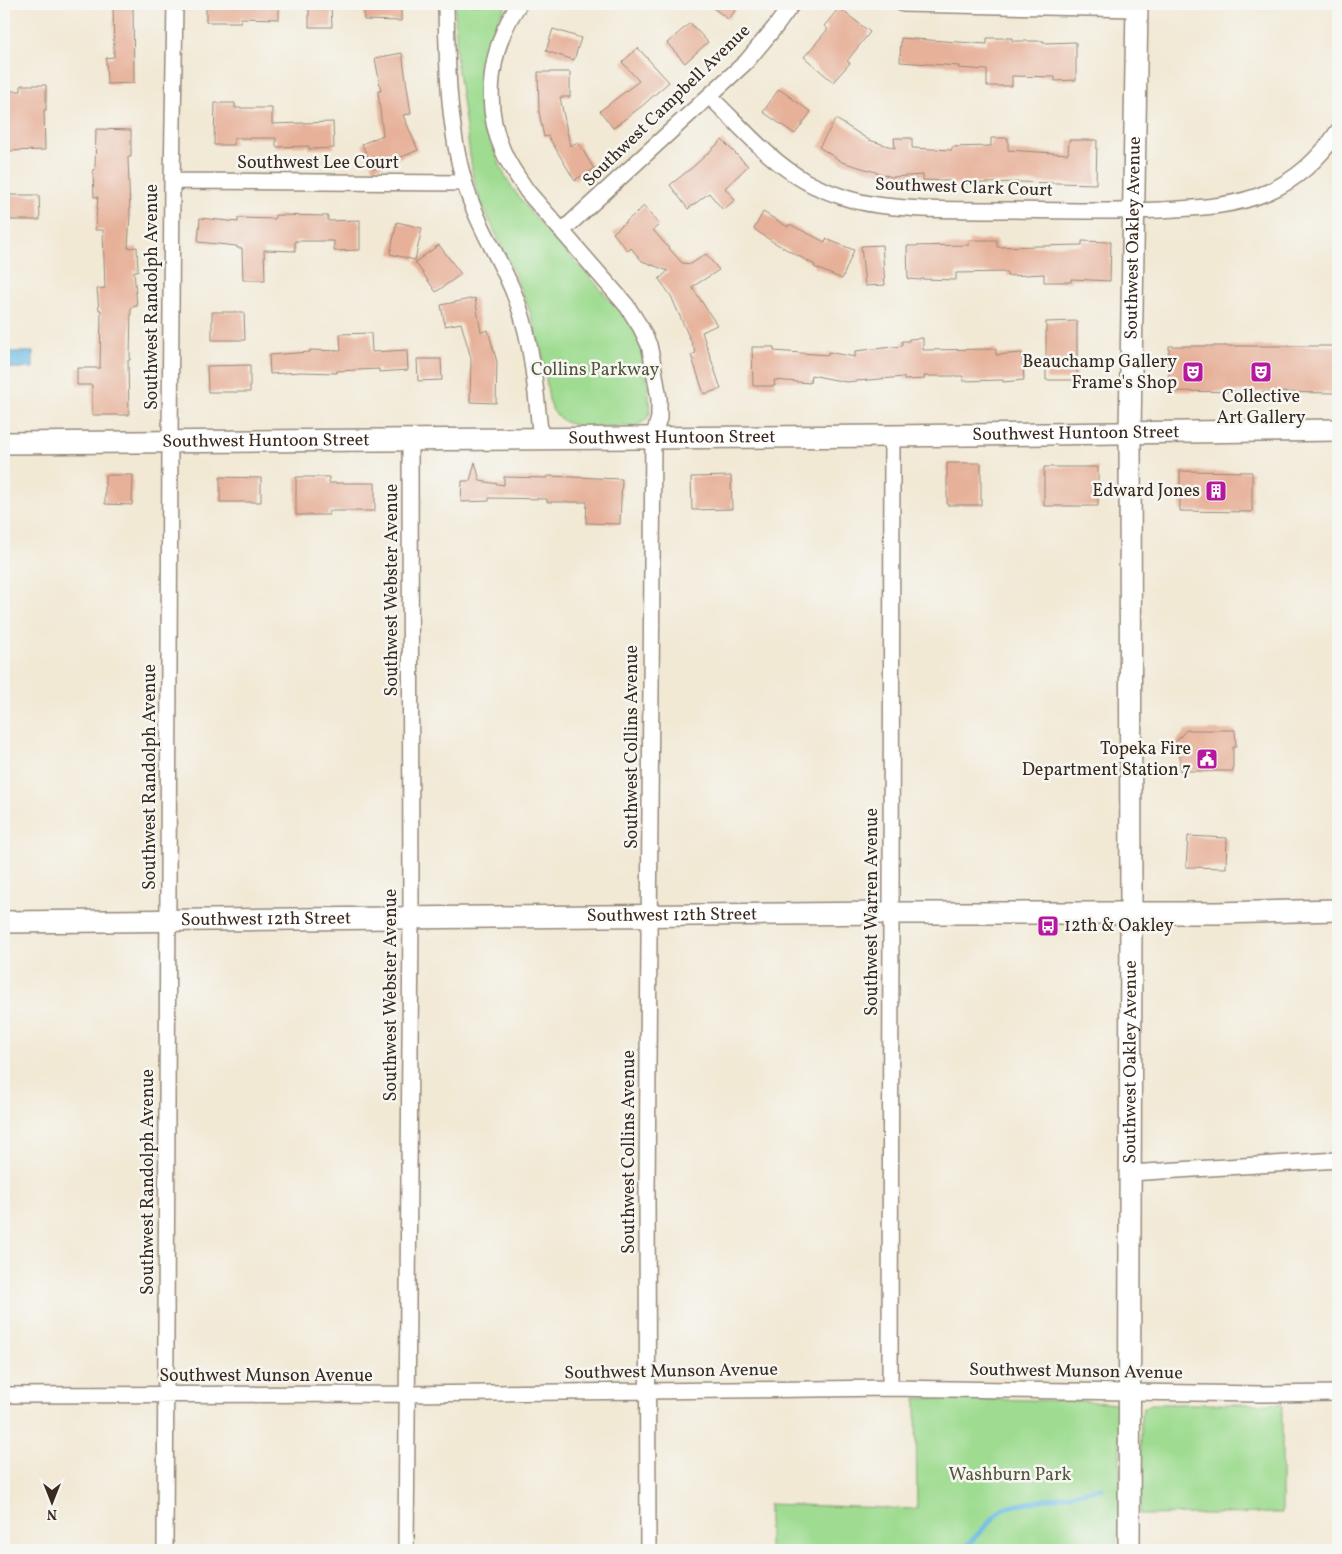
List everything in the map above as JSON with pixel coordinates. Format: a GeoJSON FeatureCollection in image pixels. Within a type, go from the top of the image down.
{"type":"FeatureCollection","features":[{"type":"Feature","properties":{"kind":"main road","name":"Southwest Oakley Avenue"},"geometry":{"type":"LineString","coordinates":[[1129,1550],[1130,432],[1136,6]]}},
{"type":"Feature","properties":{"kind":"main road","name":"Southwest Huntoon Street"},"geometry":{"type":"LineString","coordinates":[[4,443],[892,436],[1338,430]]}},
{"type":"Feature","properties":{"kind":"main road","name":"Southwest 12th Street"},"geometry":{"type":"LineString","coordinates":[[4,922],[890,913],[1131,914],[1338,910]]}},
{"type":"Feature","properties":{"kind":"street","name":"Southwest Randolph Avenue"},"geometry":{"type":"LineString","coordinates":[[165,1550],[170,442],[175,4]]}},
{"type":"Feature","properties":{"kind":"street"},"geometry":{"type":"LineString","coordinates":[[446,4],[447,54],[452,111],[464,183],[475,212],[513,290],[520,310],[535,376],[541,439]]}},
{"type":"Feature","properties":{"kind":"street","name":"Southwest Collins Avenue"},"geometry":{"type":"LineString","coordinates":[[519,4],[504,30],[496,54],[492,77],[492,105],[502,150],[513,171],[528,191],[628,306],[649,345],[659,399],[659,418],[653,438],[648,1190],[648,1550]]}},
{"type":"Feature","properties":{"kind":"street","name":"Southwest Campbell Avenue"},"geometry":{"type":"LineString","coordinates":[[562,231],[746,62],[792,4]]}},
{"type":"Feature","properties":{"kind":"street"},"geometry":{"type":"LineString","coordinates":[[903,4],[1136,6]]}},
{"type":"Feature","properties":{"kind":"street","name":"Southwest Clark Court"},"geometry":{"type":"LineString","coordinates":[[709,96],[768,154],[805,181],[844,198],[865,204],[892,207],[1134,211],[1207,208],[1267,192],[1289,182],[1304,171],[1325,149],[1338,131]]}},
{"type":"Feature","properties":{"kind":"street","name":"Southwest Lee Court"},"geometry":{"type":"LineString","coordinates":[[172,181],[464,183]]}},
{"type":"Feature","properties":{"kind":"street","name":"Southwest Warren Avenue"},"geometry":{"type":"LineString","coordinates":[[890,1388],[892,436]]}},
{"type":"Feature","properties":{"kind":"street","name":"Southwest Webster Avenue"},"geometry":{"type":"LineString","coordinates":[[406,1550],[411,919],[410,440]]}},
{"type":"Feature","properties":{"kind":"street"},"geometry":{"type":"LineString","coordinates":[[1130,1173],[1338,1160]]}},
{"type":"Feature","properties":{"kind":"street","name":"Southwest Munson Avenue"},"geometry":{"type":"LineString","coordinates":[[4,1395],[406,1394],[890,1388],[1262,1394],[1338,1393]]}},
{"type":"Feature","properties":{"kind":"green space","name":"Collins Parkway"},"geometry":{"type":"Polygon","coordinates":[[[455,4],[507,4],[493,33],[484,75],[484,105],[492,141],[503,172],[520,199],[619,311],[638,338],[645,365],[650,413],[646,420],[636,426],[580,427],[565,422],[553,411],[549,400],[543,357],[530,312],[480,200],[473,176],[457,65],[455,4]]]}},
{"type":"Feature","properties":{"kind":"green space","name":"Washburn Park"},"geometry":{"type":"Polygon","coordinates":[[[916,1398],[1086,1401],[1115,1404],[1119,1409],[1120,1417],[1120,1529],[1116,1550],[769,1550],[769,1504],[917,1509],[916,1398]]]}},
{"type":"Feature","properties":{"kind":"green space"},"geometry":{"type":"Polygon","coordinates":[[[1151,1404],[1282,1404],[1282,1513],[1140,1515],[1141,1417],[1144,1408],[1151,1404]]]}},
{"type":"Feature","properties":{"kind":"water"},"geometry":{"type":"Polygon","coordinates":[[[4,352],[33,352],[33,368],[4,368],[4,352]]]}},
{"type":"Feature","properties":{"kind":"building"},"geometry":{"type":"Polygon","coordinates":[[[113,4],[133,4],[134,83],[107,84],[106,58],[114,57],[113,4]]]}},
{"type":"Feature","properties":{"kind":"building"},"geometry":{"type":"Polygon","coordinates":[[[206,4],[279,4],[279,19],[241,18],[241,22],[206,22],[206,4]]]}},
{"type":"Feature","properties":{"kind":"building"},"geometry":{"type":"Polygon","coordinates":[[[309,4],[331,4],[332,27],[309,27],[309,4]]]}},
{"type":"Feature","properties":{"kind":"building"},"geometry":{"type":"Polygon","coordinates":[[[364,4],[401,4],[401,21],[364,20],[364,4]]]}},
{"type":"Feature","properties":{"kind":"building"},"geometry":{"type":"Polygon","coordinates":[[[708,4],[741,4],[728,19],[708,4]]]}},
{"type":"Feature","properties":{"kind":"building"},"geometry":{"type":"Polygon","coordinates":[[[839,8],[870,32],[847,61],[850,63],[833,82],[804,57],[828,29],[824,26],[839,8]]]}},
{"type":"Feature","properties":{"kind":"building"},"geometry":{"type":"Polygon","coordinates":[[[690,23],[708,42],[685,63],[667,43],[690,23]]]}},
{"type":"Feature","properties":{"kind":"building"},"geometry":{"type":"Polygon","coordinates":[[[553,29],[581,38],[574,60],[546,51],[553,29]]]}},
{"type":"Feature","properties":{"kind":"building"},"geometry":{"type":"Polygon","coordinates":[[[901,38],[987,44],[987,38],[1012,38],[1012,41],[1044,41],[1044,43],[1076,42],[1076,80],[1055,81],[1055,77],[1012,76],[1012,86],[987,86],[987,70],[900,62],[901,38]]]}},
{"type":"Feature","properties":{"kind":"building"},"geometry":{"type":"Polygon","coordinates":[[[638,48],[669,82],[613,128],[600,111],[639,81],[622,62],[638,48]]]}},
{"type":"Feature","properties":{"kind":"building"},"geometry":{"type":"Polygon","coordinates":[[[402,53],[411,114],[403,115],[418,150],[373,169],[362,144],[383,135],[378,91],[381,91],[375,58],[402,53]]]}},
{"type":"Feature","properties":{"kind":"building"},"geometry":{"type":"Polygon","coordinates":[[[538,72],[570,72],[570,97],[560,97],[570,146],[578,142],[594,169],[575,181],[548,136],[544,137],[539,112],[538,72]]]}},
{"type":"Feature","properties":{"kind":"building"},"geometry":{"type":"Polygon","coordinates":[[[21,85],[46,85],[46,110],[44,110],[45,150],[4,151],[4,91],[21,91],[21,85]]]}},
{"type":"Feature","properties":{"kind":"building"},"geometry":{"type":"Polygon","coordinates":[[[779,89],[811,112],[795,134],[763,112],[779,89]]]}},
{"type":"Feature","properties":{"kind":"building"},"geometry":{"type":"Polygon","coordinates":[[[215,103],[235,103],[235,108],[272,108],[272,124],[333,122],[334,148],[309,149],[309,146],[276,147],[276,138],[234,138],[234,145],[214,145],[215,103]]]}},
{"type":"Feature","properties":{"kind":"building"},"geometry":{"type":"Polygon","coordinates":[[[836,119],[869,140],[895,148],[894,138],[912,138],[912,148],[952,150],[952,147],[991,146],[991,138],[1008,138],[1008,150],[1068,154],[1069,140],[1097,140],[1096,184],[1018,182],[952,184],[952,181],[923,180],[923,175],[892,177],[842,162],[819,147],[836,119]]]}},
{"type":"Feature","properties":{"kind":"building"},"geometry":{"type":"Polygon","coordinates":[[[96,129],[131,130],[131,157],[128,157],[130,214],[128,248],[137,247],[138,271],[134,271],[137,306],[131,307],[130,360],[128,360],[129,415],[92,415],[92,385],[77,385],[77,368],[100,368],[101,310],[99,310],[97,289],[105,288],[103,230],[95,230],[98,197],[94,197],[93,170],[95,170],[96,129]]]}},
{"type":"Feature","properties":{"kind":"building"},"geometry":{"type":"Polygon","coordinates":[[[722,140],[748,166],[725,188],[735,200],[723,210],[709,193],[688,209],[670,185],[722,140]]]}},
{"type":"Feature","properties":{"kind":"building"},"geometry":{"type":"Polygon","coordinates":[[[5,195],[39,195],[40,220],[6,220],[5,195]]]}},
{"type":"Feature","properties":{"kind":"building"},"geometry":{"type":"Polygon","coordinates":[[[644,206],[659,225],[653,230],[682,263],[691,264],[706,254],[719,270],[692,287],[717,325],[702,332],[721,389],[704,394],[691,355],[696,353],[671,296],[659,279],[668,271],[642,261],[631,248],[628,251],[613,233],[644,206]]]}},
{"type":"Feature","properties":{"kind":"building"},"geometry":{"type":"Polygon","coordinates":[[[763,212],[788,227],[789,224],[825,242],[826,239],[854,250],[842,279],[814,267],[815,265],[773,242],[754,229],[763,212]]]}},
{"type":"Feature","properties":{"kind":"building"},"geometry":{"type":"Polygon","coordinates":[[[275,215],[328,216],[328,221],[360,220],[360,250],[334,251],[334,241],[295,241],[295,251],[264,250],[265,280],[243,280],[242,248],[198,242],[200,218],[238,222],[238,218],[275,219],[275,215]]]}},
{"type":"Feature","properties":{"kind":"building"},"geometry":{"type":"Polygon","coordinates":[[[397,222],[422,228],[415,260],[390,254],[397,222]]]}},
{"type":"Feature","properties":{"kind":"building"},"geometry":{"type":"Polygon","coordinates":[[[969,240],[997,240],[997,247],[1082,245],[1082,241],[1111,242],[1110,281],[1071,279],[1071,282],[1044,282],[1044,274],[1007,276],[1007,272],[956,273],[956,280],[908,279],[907,246],[969,245],[969,240]]]}},
{"type":"Feature","properties":{"kind":"building"},"geometry":{"type":"Polygon","coordinates":[[[439,245],[461,274],[436,292],[415,262],[439,245]]]}},
{"type":"Feature","properties":{"kind":"building"},"geometry":{"type":"Polygon","coordinates":[[[882,245],[885,285],[865,286],[861,246],[882,245]]]}},
{"type":"Feature","properties":{"kind":"building"},"geometry":{"type":"Polygon","coordinates":[[[475,298],[481,332],[488,330],[497,362],[496,403],[470,402],[471,358],[461,323],[445,326],[441,305],[475,298]]]}},
{"type":"Feature","properties":{"kind":"building"},"geometry":{"type":"Polygon","coordinates":[[[212,312],[244,312],[245,340],[212,340],[212,312]]]}},
{"type":"Feature","properties":{"kind":"building"},"geometry":{"type":"Polygon","coordinates":[[[1077,321],[1077,380],[1046,380],[1046,322],[1077,321]]]}},
{"type":"Feature","properties":{"kind":"building"},"geometry":{"type":"Polygon","coordinates":[[[371,333],[372,352],[407,350],[408,370],[379,372],[379,369],[337,371],[337,373],[301,372],[270,374],[269,355],[310,352],[310,350],[341,351],[340,334],[371,333]]]}},
{"type":"Feature","properties":{"kind":"building"},"geometry":{"type":"Polygon","coordinates":[[[923,338],[923,350],[996,349],[996,355],[1022,353],[1024,380],[1003,382],[1003,380],[963,381],[963,376],[924,376],[925,379],[904,380],[904,377],[846,382],[811,375],[810,383],[774,380],[775,386],[753,386],[752,347],[774,347],[774,351],[828,355],[828,352],[855,357],[855,351],[902,346],[902,341],[923,338]]]}},
{"type":"Feature","properties":{"kind":"building"},"geometry":{"type":"Polygon","coordinates":[[[1169,346],[1338,346],[1338,393],[1169,391],[1169,346]]]}},
{"type":"Feature","properties":{"kind":"building"},"geometry":{"type":"Polygon","coordinates":[[[417,359],[441,359],[442,380],[418,381],[417,359]]]}},
{"type":"Feature","properties":{"kind":"building"},"geometry":{"type":"Polygon","coordinates":[[[250,365],[250,392],[208,392],[207,366],[250,365]]]}},
{"type":"Feature","properties":{"kind":"building"},"geometry":{"type":"Polygon","coordinates":[[[475,462],[480,481],[504,485],[504,477],[547,478],[547,476],[622,479],[620,524],[586,523],[587,502],[547,502],[547,499],[489,498],[489,501],[461,502],[462,481],[470,481],[475,462]]]}},
{"type":"Feature","properties":{"kind":"building"},"geometry":{"type":"Polygon","coordinates":[[[947,463],[981,463],[981,505],[947,505],[947,463]]]}},
{"type":"Feature","properties":{"kind":"building"},"geometry":{"type":"Polygon","coordinates":[[[1044,467],[1098,467],[1098,506],[1044,506],[1044,467]]]}},
{"type":"Feature","properties":{"kind":"building","name":"Edward Jones"},"geometry":{"type":"Polygon","coordinates":[[[1180,471],[1252,472],[1252,512],[1180,511],[1180,471]]]}},
{"type":"Feature","properties":{"kind":"building"},"geometry":{"type":"Polygon","coordinates":[[[105,475],[133,475],[132,505],[105,504],[105,475]]]}},
{"type":"Feature","properties":{"kind":"building"},"geometry":{"type":"Polygon","coordinates":[[[731,476],[732,509],[692,510],[691,477],[731,476]]]}},
{"type":"Feature","properties":{"kind":"building"},"geometry":{"type":"Polygon","coordinates":[[[220,477],[261,478],[261,502],[220,502],[220,477]]]}},
{"type":"Feature","properties":{"kind":"building"},"geometry":{"type":"Polygon","coordinates":[[[296,477],[329,477],[329,483],[375,483],[375,511],[329,511],[329,515],[296,515],[296,477]]]}},
{"type":"Feature","properties":{"kind":"building","name":"Topeka Fire Department Station 7"},"geometry":{"type":"Polygon","coordinates":[[[1186,730],[1235,730],[1236,747],[1233,747],[1233,771],[1180,771],[1180,746],[1175,743],[1186,730]]]}},
{"type":"Feature","properties":{"kind":"building"},"geometry":{"type":"Polygon","coordinates":[[[1188,836],[1227,838],[1226,868],[1186,867],[1188,836]]]}},
{"type":"Feature","properties":{"kind":"waterway"},"geometry":{"type":"LineString","coordinates":[[963,1550],[1003,1508],[1102,1488]]}},
{"type":"Feature","properties":{"kind":"place","name":"Beauchamp Gallery Frame's Shop"},"geometry":{"type":"Point","coordinates":[1193,372]}},
{"type":"Feature","properties":{"kind":"place","name":"Collective Art Gallery"},"geometry":{"type":"Point","coordinates":[1261,372]}},
{"type":"Feature","properties":{"kind":"place","name":"Edward Jones"},"geometry":{"type":"Point","coordinates":[1216,491]}},
{"type":"Feature","properties":{"kind":"place","name":"Topeka Fire Department Station 7"},"geometry":{"type":"Point","coordinates":[1207,759]}},
{"type":"Feature","properties":{"kind":"place","name":"12th & Oakley"},"geometry":{"type":"Point","coordinates":[1048,926]}}]}
